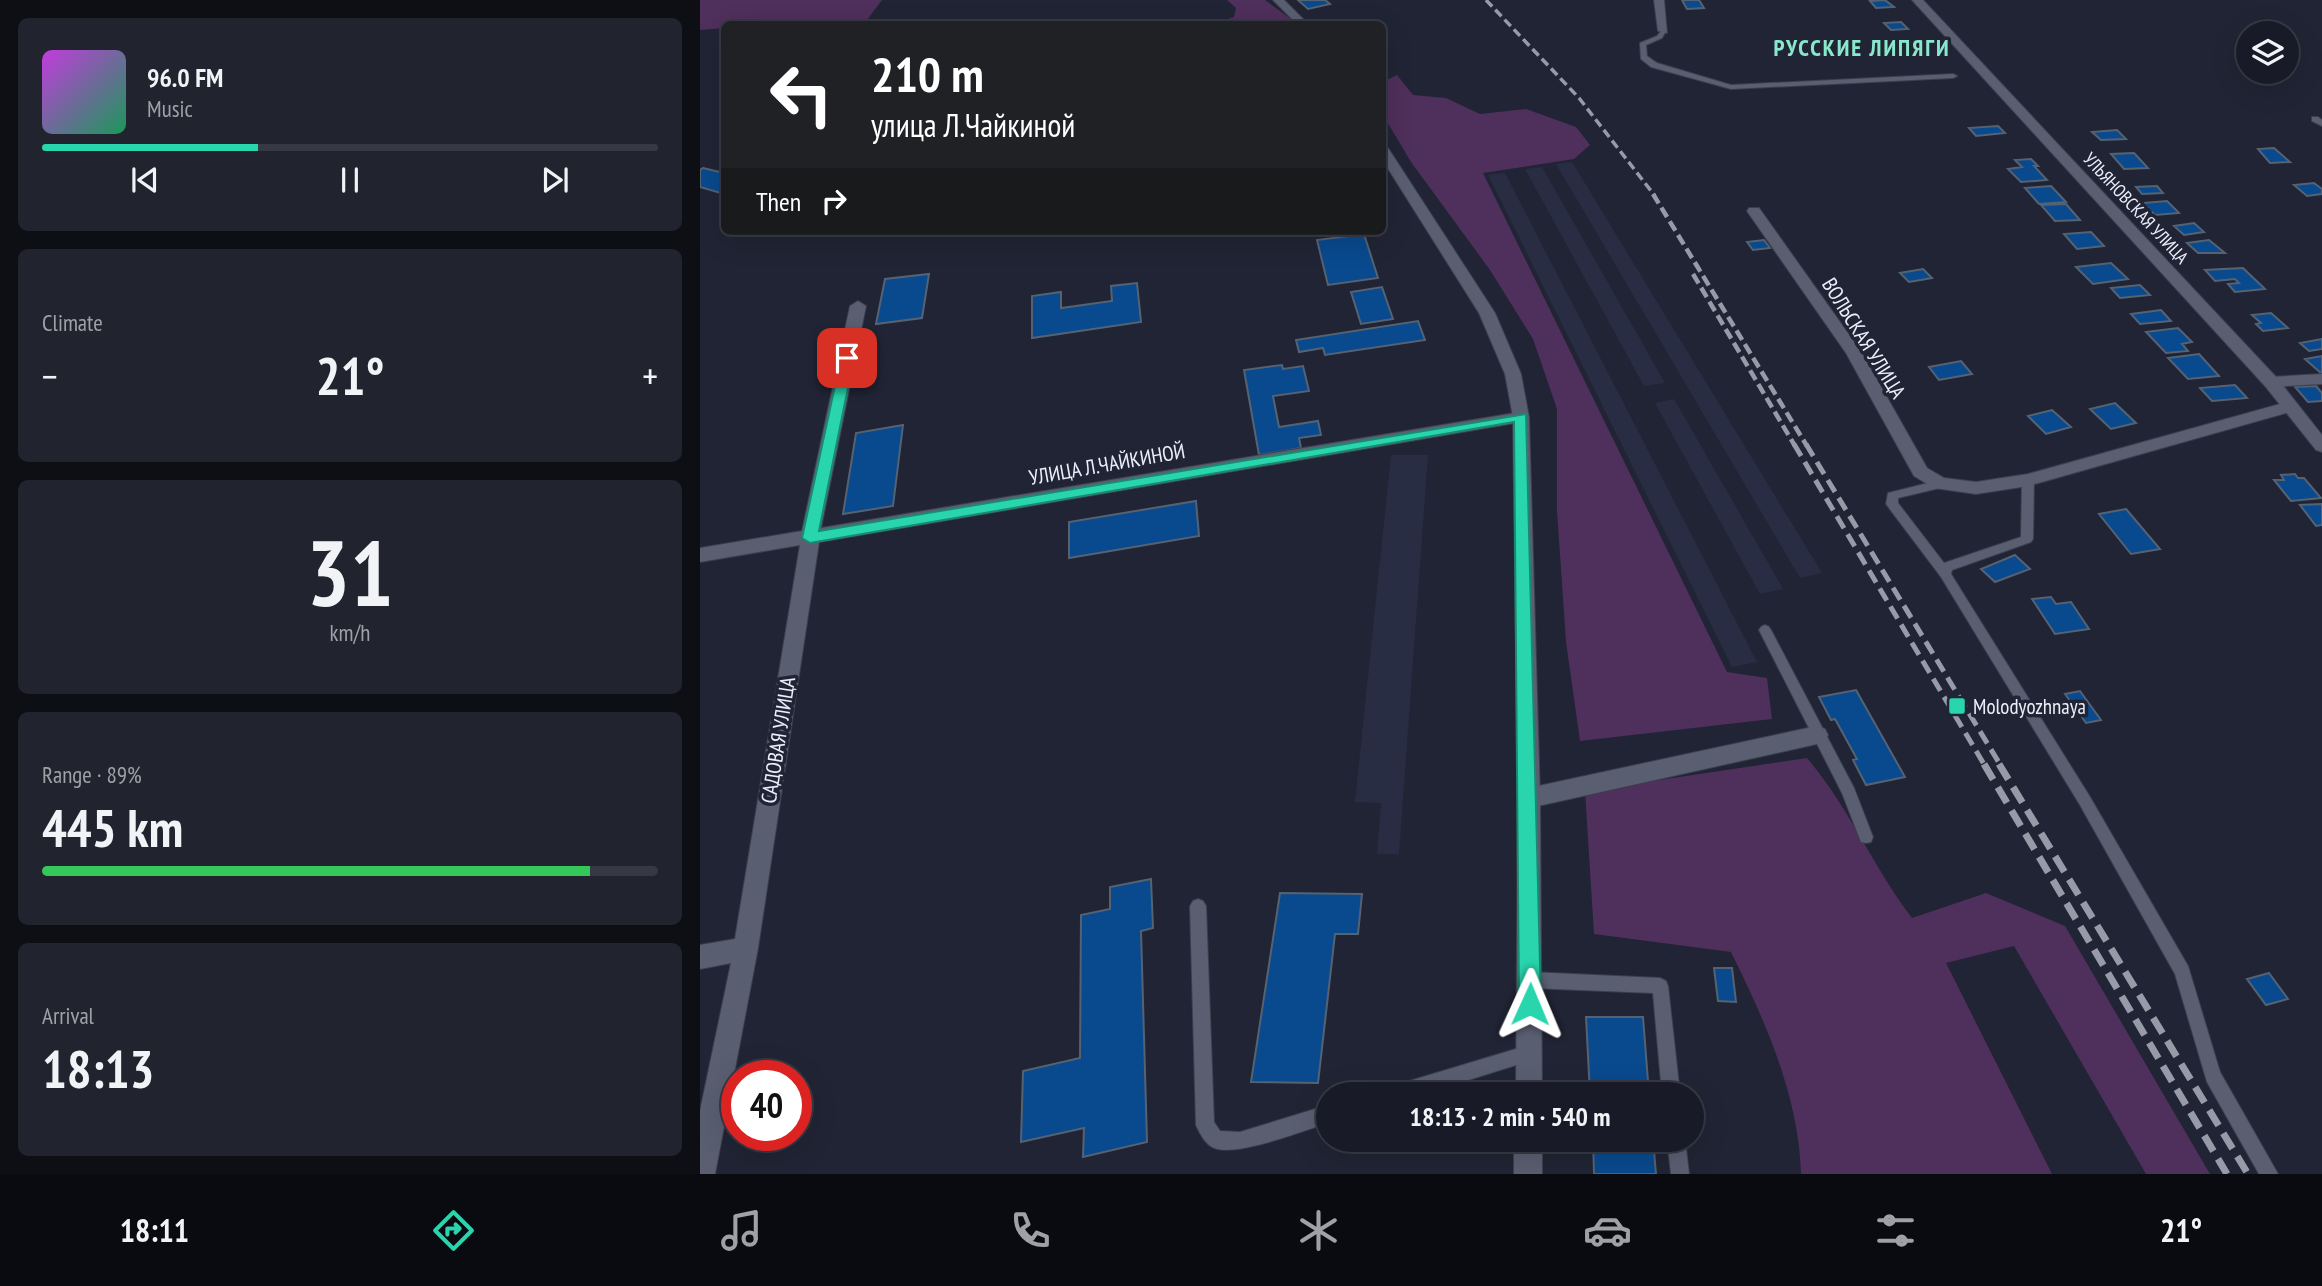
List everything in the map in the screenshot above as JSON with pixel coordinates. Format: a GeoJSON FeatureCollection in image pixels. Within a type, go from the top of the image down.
{"type":"FeatureCollection","features":[{"type":"Feature","properties":{"kind":"street"},"geometry":{"type":"LineString","coordinates":[[1278,0],[1300,21]]}},
{"type":"Feature","properties":{"kind":"street"},"geometry":{"type":"LineString","coordinates":[[1659,0],[1663,31]]}},
{"type":"Feature","properties":{"kind":"street","name":"УЛЬЯНОВСКАЯ УЛИЦА"},"geometry":{"type":"LineString","coordinates":[[1917,0],[2271,382],[2322,446]]}},
{"type":"Feature","properties":{"kind":"street"},"geometry":{"type":"LineString","coordinates":[[1386,154],[1487,313],[1513,374],[1521,417],[1529,797],[1529,1082]]}},
{"type":"Feature","properties":{"kind":"street","name":"ВОЛЬСКАЯ УЛИЦА"},"geometry":{"type":"LineString","coordinates":[[1754,211],[1854,353],[1920,471],[1940,484]]}},
{"type":"Feature","properties":{"kind":"street","name":"САДОВАЯ УЛИЦА"},"geometry":{"type":"LineString","coordinates":[[701,1174],[746,948],[810,538],[858,306]]}},
{"type":"Feature","properties":{"kind":"street"},"geometry":{"type":"LineString","coordinates":[[2271,382],[2322,379]]}},
{"type":"Feature","properties":{"kind":"street"},"geometry":{"type":"LineString","coordinates":[[1940,484],[1976,488],[2028,480],[2291,406]]}},
{"type":"Feature","properties":{"kind":"street","name":"УЛИЦА Л.ЧАЙКИНОЙ"},"geometry":{"type":"LineString","coordinates":[[700,555],[1521,417]]}},
{"type":"Feature","properties":{"kind":"street"},"geometry":{"type":"LineString","coordinates":[[1529,797],[1817,735]]}},
{"type":"Feature","properties":{"kind":"street"},"geometry":{"type":"LineString","coordinates":[[700,957],[746,948]]}},
{"type":"Feature","properties":{"kind":"street"},"geometry":{"type":"LineString","coordinates":[[1528,1152],[1528,1174]]}},
{"type":"Feature","properties":{"kind":"lane"},"geometry":{"type":"LineString","coordinates":[[1663,31],[1660,37],[1642,44],[1644,57],[1654,65],[1721,86],[1953,76]]}},
{"type":"Feature","properties":{"kind":"lane"},"geometry":{"type":"LineString","coordinates":[[1945,574],[1947,567],[2027,540],[2028,480]]}},
{"type":"Feature","properties":{"kind":"lane"},"geometry":{"type":"LineString","coordinates":[[1940,484],[1892,496],[1892,504],[1945,574],[2085,801],[2182,971],[2213,1076],[2269,1174]]}},
{"type":"Feature","properties":{"kind":"lane"},"geometry":{"type":"LineString","coordinates":[[1765,631],[1849,792],[1866,837]]}},
{"type":"Feature","properties":{"kind":"lane"},"geometry":{"type":"LineString","coordinates":[[1198,906],[1205,1125],[1216,1140],[1240,1141],[1316,1118]]}},
{"type":"Feature","properties":{"kind":"lane"},"geometry":{"type":"LineString","coordinates":[[1531,980],[1660,986],[1670,1082]]}},
{"type":"Feature","properties":{"kind":"lane"},"geometry":{"type":"LineString","coordinates":[[1436,1082],[1529,1054]]}},
{"type":"Feature","properties":{"kind":"lane"},"geometry":{"type":"LineString","coordinates":[[1677,1152],[1680,1174]]}},
{"type":"Feature","properties":{"kind":"shaded area"},"geometry":{"type":"Polygon","coordinates":[[[700,0],[882,0],[867,20],[721,21],[721,28],[700,30],[700,0]]]}},
{"type":"Feature","properties":{"kind":"shaded area"},"geometry":{"type":"Polygon","coordinates":[[[1227,0],[1265,0],[1291,19],[1221,21],[1234,17],[1236,8],[1227,0]]]}},
{"type":"Feature","properties":{"kind":"shaded area"},"geometry":{"type":"Polygon","coordinates":[[[1397,75],[1413,95],[1446,98],[1480,114],[1526,109],[1576,127],[1590,145],[1574,159],[1483,173],[1727,672],[1767,678],[1772,719],[1580,741],[1566,642],[1557,511],[1557,409],[1533,339],[1490,270],[1411,162],[1386,120],[1386,80],[1397,75]]]}},
{"type":"Feature","properties":{"kind":"shaded area"},"geometry":{"type":"Polygon","coordinates":[[[1572,162],[1822,573],[1800,578],[1556,164],[1572,162]]]}},
{"type":"Feature","properties":{"kind":"shaded area"},"geometry":{"type":"Polygon","coordinates":[[[1542,167],[1665,383],[1644,386],[1525,169],[1542,167]]]}},
{"type":"Feature","properties":{"kind":"shaded area"},"geometry":{"type":"Polygon","coordinates":[[[1505,173],[1757,662],[1732,667],[1488,175],[1505,173]]]}},
{"type":"Feature","properties":{"kind":"shaded area"},"geometry":{"type":"Polygon","coordinates":[[[1674,399],[1783,589],[1760,594],[1655,403],[1674,399]]]}},
{"type":"Feature","properties":{"kind":"shaded area"},"geometry":{"type":"Polygon","coordinates":[[[1391,455],[1428,455],[1399,854],[1377,854],[1381,803],[1355,802],[1391,455]]]}},
{"type":"Feature","properties":{"kind":"shaded area"},"geometry":{"type":"Polygon","coordinates":[[[1807,758],[1836,796],[1912,918],[1986,893],[2065,926],[2210,1174],[2146,1174],[2014,946],[1946,963],[2052,1174],[1801,1174],[1799,1145],[1787,1088],[1768,1032],[1731,952],[1594,934],[1585,791],[1807,758]]]}},
{"type":"Feature","properties":{"kind":"building"},"geometry":{"type":"Polygon","coordinates":[[[1298,0],[1325,0],[1330,4],[1308,9],[1298,0]]]}},
{"type":"Feature","properties":{"kind":"building"},"geometry":{"type":"Polygon","coordinates":[[[1682,0],[1699,0],[1704,8],[1687,9],[1682,0]]]}},
{"type":"Feature","properties":{"kind":"building"},"geometry":{"type":"Polygon","coordinates":[[[1885,0],[1894,7],[1876,8],[1870,1],[1885,0]]]}},
{"type":"Feature","properties":{"kind":"building"},"geometry":{"type":"Polygon","coordinates":[[[1901,22],[1908,29],[1891,30],[1884,23],[1901,22]]]}},
{"type":"Feature","properties":{"kind":"building"},"geometry":{"type":"Polygon","coordinates":[[[1998,126],[2005,133],[1976,136],[1969,128],[1998,126]]]}},
{"type":"Feature","properties":{"kind":"building"},"geometry":{"type":"Polygon","coordinates":[[[2117,130],[2126,139],[2101,140],[2092,132],[2117,130]]]}},
{"type":"Feature","properties":{"kind":"building"},"geometry":{"type":"Polygon","coordinates":[[[2274,148],[2290,162],[2270,163],[2258,149],[2274,148]]]}},
{"type":"Feature","properties":{"kind":"building"},"geometry":{"type":"Polygon","coordinates":[[[2134,153],[2148,168],[2124,169],[2111,154],[2134,153]]]}},
{"type":"Feature","properties":{"kind":"building"},"geometry":{"type":"Polygon","coordinates":[[[2031,159],[2047,180],[2021,182],[2008,169],[2022,167],[2015,160],[2031,159]]]}},
{"type":"Feature","properties":{"kind":"building"},"geometry":{"type":"Polygon","coordinates":[[[703,168],[721,172],[721,193],[700,187],[700,170],[703,168]]]}},
{"type":"Feature","properties":{"kind":"building"},"geometry":{"type":"Polygon","coordinates":[[[2314,183],[2322,189],[2322,194],[2307,196],[2294,185],[2314,183]]]}},
{"type":"Feature","properties":{"kind":"building"},"geometry":{"type":"Polygon","coordinates":[[[2051,186],[2066,202],[2039,204],[2025,188],[2051,186]]]}},
{"type":"Feature","properties":{"kind":"building"},"geometry":{"type":"Polygon","coordinates":[[[2157,186],[2163,193],[2142,194],[2136,187],[2157,186]]]}},
{"type":"Feature","properties":{"kind":"building"},"geometry":{"type":"Polygon","coordinates":[[[2167,201],[2179,213],[2155,215],[2143,203],[2167,201]]]}},
{"type":"Feature","properties":{"kind":"building"},"geometry":{"type":"Polygon","coordinates":[[[2066,204],[2080,220],[2055,221],[2041,205],[2066,204]]]}},
{"type":"Feature","properties":{"kind":"building"},"geometry":{"type":"Polygon","coordinates":[[[2194,223],[2204,232],[2184,235],[2174,226],[2194,223]]]}},
{"type":"Feature","properties":{"kind":"building"},"geometry":{"type":"Polygon","coordinates":[[[2091,232],[2104,246],[2077,249],[2064,234],[2091,232]]]}},
{"type":"Feature","properties":{"kind":"building"},"geometry":{"type":"Polygon","coordinates":[[[1364,235],[1378,278],[1328,285],[1317,240],[1364,235]]]}},
{"type":"Feature","properties":{"kind":"building"},"geometry":{"type":"Polygon","coordinates":[[[1764,240],[1770,248],[1753,250],[1747,242],[1764,240]]]}},
{"type":"Feature","properties":{"kind":"building"},"geometry":{"type":"Polygon","coordinates":[[[2209,240],[2225,253],[2198,253],[2187,243],[2209,240]]]}},
{"type":"Feature","properties":{"kind":"building"},"geometry":{"type":"Polygon","coordinates":[[[2111,263],[2128,279],[2093,284],[2076,267],[2111,263]]]}},
{"type":"Feature","properties":{"kind":"building"},"geometry":{"type":"Polygon","coordinates":[[[2243,268],[2265,289],[2235,292],[2228,284],[2239,283],[2235,279],[2215,281],[2205,270],[2243,268]]]}},
{"type":"Feature","properties":{"kind":"building"},"geometry":{"type":"Polygon","coordinates":[[[1923,269],[1932,278],[1909,282],[1900,273],[1923,269]]]}},
{"type":"Feature","properties":{"kind":"building"},"geometry":{"type":"Polygon","coordinates":[[[929,274],[922,318],[876,324],[885,279],[929,274]]]}},
{"type":"Feature","properties":{"kind":"building"},"geometry":{"type":"Polygon","coordinates":[[[1137,283],[1141,322],[1032,338],[1032,296],[1061,292],[1061,308],[1112,301],[1111,286],[1137,283]]]}},
{"type":"Feature","properties":{"kind":"building"},"geometry":{"type":"Polygon","coordinates":[[[2140,285],[2150,295],[2120,298],[2111,288],[2140,285]]]}},
{"type":"Feature","properties":{"kind":"building"},"geometry":{"type":"Polygon","coordinates":[[[1382,287],[1393,319],[1361,324],[1351,292],[1382,287]]]}},
{"type":"Feature","properties":{"kind":"building"},"geometry":{"type":"Polygon","coordinates":[[[2161,310],[2171,321],[2140,324],[2131,314],[2161,310]]]}},
{"type":"Feature","properties":{"kind":"building"},"geometry":{"type":"Polygon","coordinates":[[[2271,313],[2288,328],[2263,331],[2256,324],[2261,323],[2252,315],[2271,313]]]}},
{"type":"Feature","properties":{"kind":"building"},"geometry":{"type":"Polygon","coordinates":[[[1418,321],[1425,340],[1325,355],[1323,348],[1299,352],[1296,340],[1418,321]]]}},
{"type":"Feature","properties":{"kind":"building"},"geometry":{"type":"Polygon","coordinates":[[[2178,328],[2192,342],[2182,344],[2188,351],[2166,353],[2146,332],[2178,328]]]}},
{"type":"Feature","properties":{"kind":"building"},"geometry":{"type":"Polygon","coordinates":[[[2322,339],[2322,349],[2309,351],[2300,343],[2322,339]]]}},
{"type":"Feature","properties":{"kind":"building"},"geometry":{"type":"Polygon","coordinates":[[[2199,354],[2219,376],[2188,379],[2168,358],[2199,354]]]}},
{"type":"Feature","properties":{"kind":"building"},"geometry":{"type":"Polygon","coordinates":[[[2322,356],[2322,374],[2305,359],[2322,356]]]}},
{"type":"Feature","properties":{"kind":"building"},"geometry":{"type":"Polygon","coordinates":[[[1961,361],[1972,374],[1939,380],[1929,367],[1961,361]]]}},
{"type":"Feature","properties":{"kind":"building"},"geometry":{"type":"Polygon","coordinates":[[[1282,365],[1283,369],[1303,366],[1309,391],[1273,396],[1279,427],[1318,421],[1321,435],[1299,438],[1301,448],[1259,455],[1244,370],[1282,365]]]}},
{"type":"Feature","properties":{"kind":"building"},"geometry":{"type":"Polygon","coordinates":[[[2235,385],[2247,398],[2212,401],[2200,388],[2235,385]]]}},
{"type":"Feature","properties":{"kind":"building"},"geometry":{"type":"Polygon","coordinates":[[[2316,386],[2322,393],[2322,401],[2308,402],[2295,387],[2316,386]]]}},
{"type":"Feature","properties":{"kind":"building"},"geometry":{"type":"Polygon","coordinates":[[[2115,403],[2136,423],[2111,429],[2090,409],[2115,403]]]}},
{"type":"Feature","properties":{"kind":"building"},"geometry":{"type":"Polygon","coordinates":[[[2052,410],[2071,427],[2046,434],[2028,416],[2052,410]]]}},
{"type":"Feature","properties":{"kind":"building"},"geometry":{"type":"Polygon","coordinates":[[[903,425],[893,506],[843,514],[856,433],[903,425]]]}},
{"type":"Feature","properties":{"kind":"building"},"geometry":{"type":"Polygon","coordinates":[[[2295,474],[2298,478],[2304,478],[2321,498],[2291,501],[2274,480],[2284,480],[2281,475],[2295,474]]]}},
{"type":"Feature","properties":{"kind":"building"},"geometry":{"type":"Polygon","coordinates":[[[1196,501],[1199,536],[1069,558],[1069,522],[1196,501]]]}},
{"type":"Feature","properties":{"kind":"building"},"geometry":{"type":"Polygon","coordinates":[[[2322,504],[2322,525],[2316,526],[2300,505],[2322,504]]]}},
{"type":"Feature","properties":{"kind":"building"},"geometry":{"type":"Polygon","coordinates":[[[2126,509],[2160,549],[2131,554],[2099,514],[2126,509]]]}},
{"type":"Feature","properties":{"kind":"building"},"geometry":{"type":"Polygon","coordinates":[[[2015,555],[2030,569],[1995,582],[1981,569],[2015,555]]]}},
{"type":"Feature","properties":{"kind":"building"},"geometry":{"type":"Polygon","coordinates":[[[2051,597],[2056,604],[2071,602],[2089,629],[2055,634],[2032,599],[2051,597]]]}},
{"type":"Feature","properties":{"kind":"building"},"geometry":{"type":"Polygon","coordinates":[[[1856,690],[1905,777],[1866,785],[1853,760],[1857,759],[1835,719],[1831,720],[1819,697],[1856,690]]]}},
{"type":"Feature","properties":{"kind":"building"},"geometry":{"type":"Polygon","coordinates":[[[2080,691],[2101,720],[2086,723],[2065,694],[2080,691]]]}},
{"type":"Feature","properties":{"kind":"building"},"geometry":{"type":"Polygon","coordinates":[[[1151,879],[1153,928],[1141,931],[1147,1142],[1083,1157],[1084,1128],[1021,1142],[1023,1071],[1080,1058],[1081,915],[1110,909],[1110,887],[1151,879]]]}},
{"type":"Feature","properties":{"kind":"building"},"geometry":{"type":"Polygon","coordinates":[[[1280,893],[1362,894],[1358,934],[1335,934],[1318,1082],[1251,1082],[1280,893]]]}},
{"type":"Feature","properties":{"kind":"building"},"geometry":{"type":"Polygon","coordinates":[[[1714,968],[1732,968],[1736,1002],[1718,1001],[1714,968]]]}},
{"type":"Feature","properties":{"kind":"building"},"geometry":{"type":"Polygon","coordinates":[[[2269,973],[2288,999],[2266,1005],[2247,979],[2269,973]]]}},
{"type":"Feature","properties":{"kind":"building"},"geometry":{"type":"Polygon","coordinates":[[[1586,1017],[1643,1017],[1648,1082],[1589,1082],[1586,1017]]]}},
{"type":"Feature","properties":{"kind":"building"},"geometry":{"type":"Polygon","coordinates":[[[1593,1152],[1654,1152],[1656,1174],[1594,1174],[1593,1152]]]}},
{"type":"Feature","properties":{"kind":"railway"},"geometry":{"type":"LineString","coordinates":[[1486,0],[1579,98],[1655,196]]}},
{"type":"Feature","properties":{"kind":"railway"},"geometry":{"type":"LineString","coordinates":[[1653,194],[1807,446]]}},
{"type":"Feature","properties":{"kind":"railway"},"geometry":{"type":"LineString","coordinates":[[1693,274],[1795,446]]}},
{"type":"Feature","properties":{"kind":"railway"},"geometry":{"type":"LineString","coordinates":[[1794,444],[1985,766]]}},
{"type":"Feature","properties":{"kind":"railway"},"geometry":{"type":"LineString","coordinates":[[1806,444],[2001,766]]}},
{"type":"Feature","properties":{"kind":"railway"},"geometry":{"type":"LineString","coordinates":[[1984,764],[2227,1174]]}},
{"type":"Feature","properties":{"kind":"railway"},"geometry":{"type":"LineString","coordinates":[[1999,764],[2248,1174]]}},
{"type":"Feature","properties":{"kind":"place","name":"Molodyozhnaya"},"geometry":{"type":"Point","coordinates":[1957,706]}},
{"type":"Feature","properties":{"kind":"district","name":"РУССКИЕ ЛИПЯГИ"},"geometry":{"type":"Point","coordinates":[1862,47]}},
{"type":"Feature","properties":{"kind":"route"},"geometry":{"type":"LineString","coordinates":[[847,358],[810,538],[1521,417],[1529,797],[1530,1004]]}}]}
